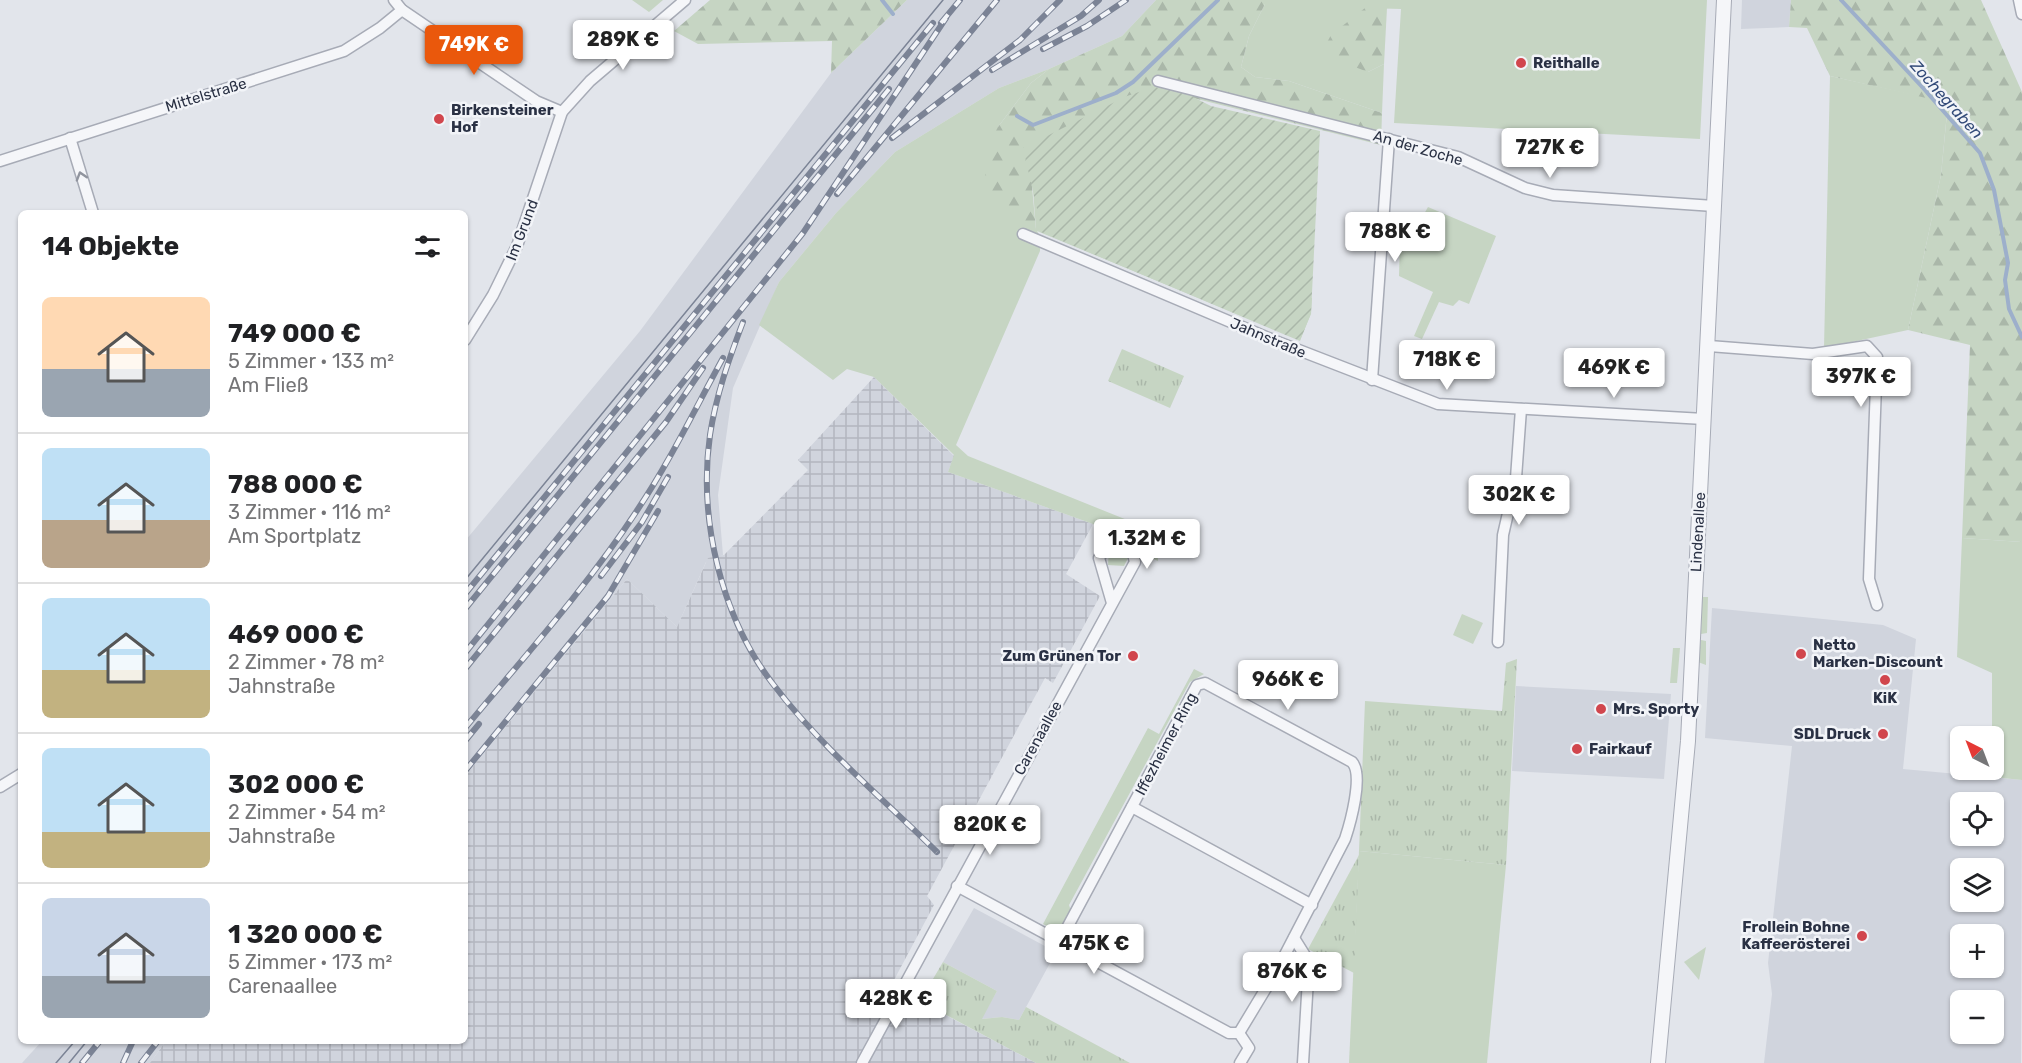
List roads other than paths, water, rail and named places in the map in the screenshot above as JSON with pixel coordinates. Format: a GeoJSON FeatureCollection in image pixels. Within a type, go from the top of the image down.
{"type":"FeatureCollection","features":[{"type":"Feature","properties":{"kind":"street"},"geometry":{"type":"LineString","coordinates":[[394,0],[402,10],[536,100],[562,112],[590,81],[685,0]]}},
{"type":"Feature","properties":{"kind":"street","name":"Lindenallee"},"geometry":{"type":"LineString","coordinates":[[1658,1063],[1688,741],[1709,346],[1724,0]]}},
{"type":"Feature","properties":{"kind":"street"},"geometry":{"type":"LineString","coordinates":[[2019,0],[2022,14]]}},
{"type":"Feature","properties":{"kind":"street","name":"Mittelstraße"},"geometry":{"type":"LineString","coordinates":[[0,161],[344,51],[380,28],[402,10]]}},
{"type":"Feature","properties":{"kind":"street","name":"An der Zoche"},"geometry":{"type":"LineString","coordinates":[[1158,81],[1458,157],[1525,188],[1553,195],[1714,206]]}},
{"type":"Feature","properties":{"kind":"street","name":"Im Grund"},"geometry":{"type":"LineString","coordinates":[[468,335],[493,295],[517,246],[562,112]]}},
{"type":"Feature","properties":{"kind":"street"},"geometry":{"type":"LineString","coordinates":[[70,138],[92,210]]}},
{"type":"Feature","properties":{"kind":"street"},"geometry":{"type":"LineString","coordinates":[[1372,380],[1389,139]]}},
{"type":"Feature","properties":{"kind":"street","name":"Jahnstraße"},"geometry":{"type":"LineString","coordinates":[[1023,234],[1372,380],[1438,404],[1704,419]]}},
{"type":"Feature","properties":{"kind":"street"},"geometry":{"type":"LineString","coordinates":[[1709,346],[1813,354],[1867,346],[1877,357],[1869,579],[1877,605]]}},
{"type":"Feature","properties":{"kind":"street"},"geometry":{"type":"LineString","coordinates":[[1498,642],[1503,535],[1516,478],[1521,410]]}},
{"type":"Feature","properties":{"kind":"street","name":"Carenaallee"},"geometry":{"type":"LineString","coordinates":[[862,1063],[1135,562],[1132,549],[1120,542],[1107,545],[1099,558],[1112,603]]}},
{"type":"Feature","properties":{"kind":"street","name":"Iffezheimer Ring"},"geometry":{"type":"LineString","coordinates":[[1060,941],[1199,683],[1205,683],[1352,762],[1357,773],[1352,820],[1312,905],[1239,1033]]}},
{"type":"Feature","properties":{"kind":"street"},"geometry":{"type":"LineString","coordinates":[[0,787],[18,776]]}},
{"type":"Feature","properties":{"kind":"street","name":"Iffezheimer Ring"},"geometry":{"type":"LineString","coordinates":[[1132,807],[1312,905]]}},
{"type":"Feature","properties":{"kind":"street"},"geometry":{"type":"LineString","coordinates":[[957,886],[1229,1033],[1239,1033],[1249,1047],[1240,1063]]}},
{"type":"Feature","properties":{"kind":"street"},"geometry":{"type":"LineString","coordinates":[[1294,938],[1304,950],[1309,962],[1303,1063]]}},
{"type":"Feature","properties":{"kind":"waterway","name":"Zochegraben"},"geometry":{"type":"LineString","coordinates":[[882,0],[893,14]]}},
{"type":"Feature","properties":{"kind":"waterway","name":"Zochegraben"},"geometry":{"type":"LineString","coordinates":[[1017,116],[1033,125],[1116,93],[1133,82],[1218,0]]}},
{"type":"Feature","properties":{"kind":"waterway","name":"Zochegraben"},"geometry":{"type":"LineString","coordinates":[[1841,0],[1980,153],[1994,190],[2008,263],[2005,280],[2009,309],[2022,337]]}},
{"type":"Feature","properties":{"kind":"tram line"},"geometry":{"type":"LineString","coordinates":[[468,576],[943,0]]}},
{"type":"Feature","properties":{"kind":"tram line"},"geometry":{"type":"LineString","coordinates":[[56,1063],[72,1044]]}},
{"type":"Feature","properties":{"kind":"tram line"},"geometry":{"type":"LineString","coordinates":[[69,1063],[85,1044]]}},
{"type":"Feature","properties":{"kind":"railway"},"geometry":{"type":"LineString","coordinates":[[941,23],[960,0]]}},
{"type":"Feature","properties":{"kind":"railway"},"geometry":{"type":"LineString","coordinates":[[837,194],[997,0]]}},
{"type":"Feature","properties":{"kind":"railway"},"geometry":{"type":"LineString","coordinates":[[892,138],[1020,40],[1060,0]]}},
{"type":"Feature","properties":{"kind":"railway"},"geometry":{"type":"LineString","coordinates":[[992,70],[1081,16],[1099,0]]}},
{"type":"Feature","properties":{"kind":"railway"},"geometry":{"type":"LineString","coordinates":[[1043,49],[1087,26],[1126,0]]}},
{"type":"Feature","properties":{"kind":"railway"},"geometry":{"type":"LineString","coordinates":[[468,649],[803,233],[946,18]]}},
{"type":"Feature","properties":{"kind":"railway"},"geometry":{"type":"LineString","coordinates":[[468,590],[933,23]]}},
{"type":"Feature","properties":{"kind":"railway"},"geometry":{"type":"LineString","coordinates":[[468,605],[889,89]]}},
{"type":"Feature","properties":{"kind":"railway"},"geometry":{"type":"LineString","coordinates":[[743,322],[719,391],[710,435],[707,467],[707,500],[711,533],[727,598],[755,657],[791,707],[852,771],[937,852]]}},
{"type":"Feature","properties":{"kind":"railway"},"geometry":{"type":"LineString","coordinates":[[468,724],[554,621],[618,538],[661,472],[723,358]]}},
{"type":"Feature","properties":{"kind":"railway"},"geometry":{"type":"LineString","coordinates":[[468,665],[666,422],[703,368]]}},
{"type":"Feature","properties":{"kind":"railway"},"geometry":{"type":"LineString","coordinates":[[601,576],[642,522],[668,477]]}},
{"type":"Feature","properties":{"kind":"railway"},"geometry":{"type":"LineString","coordinates":[[468,767],[608,596],[658,511]]}},
{"type":"Feature","properties":{"kind":"railway"},"geometry":{"type":"LineString","coordinates":[[468,737],[479,724]]}},
{"type":"Feature","properties":{"kind":"railway"},"geometry":{"type":"LineString","coordinates":[[82,1063],[98,1044]]}},
{"type":"Feature","properties":{"kind":"railway"},"geometry":{"type":"LineString","coordinates":[[123,1063],[132,1044]]}},
{"type":"Feature","properties":{"kind":"railway"},"geometry":{"type":"LineString","coordinates":[[141,1063],[156,1044]]}},
{"type":"Feature","properties":{"kind":"place","name":"Reithalle"},"geometry":{"type":"Point","coordinates":[1521,63]}},
{"type":"Feature","properties":{"kind":"place","name":"Birkensteiner Hof"},"geometry":{"type":"Point","coordinates":[439,119]}},
{"type":"Feature","properties":{"kind":"place","name":"Netto Marken-Discount"},"geometry":{"type":"Point","coordinates":[1801,654]}},
{"type":"Feature","properties":{"kind":"place","name":"Zum Grünen Tor"},"geometry":{"type":"Point","coordinates":[1133,656]}},
{"type":"Feature","properties":{"kind":"place","name":"KiK"},"geometry":{"type":"Point","coordinates":[1885,680]}},
{"type":"Feature","properties":{"kind":"place","name":"Mrs. Sporty"},"geometry":{"type":"Point","coordinates":[1601,709]}},
{"type":"Feature","properties":{"kind":"place","name":"SDL Druck"},"geometry":{"type":"Point","coordinates":[1883,734]}},
{"type":"Feature","properties":{"kind":"place","name":"Fairkauf"},"geometry":{"type":"Point","coordinates":[1577,749]}},
{"type":"Feature","properties":{"kind":"place","name":"Frollein Bohne Kaffeerösterei"},"geometry":{"type":"Point","coordinates":[1862,936]}}]}
